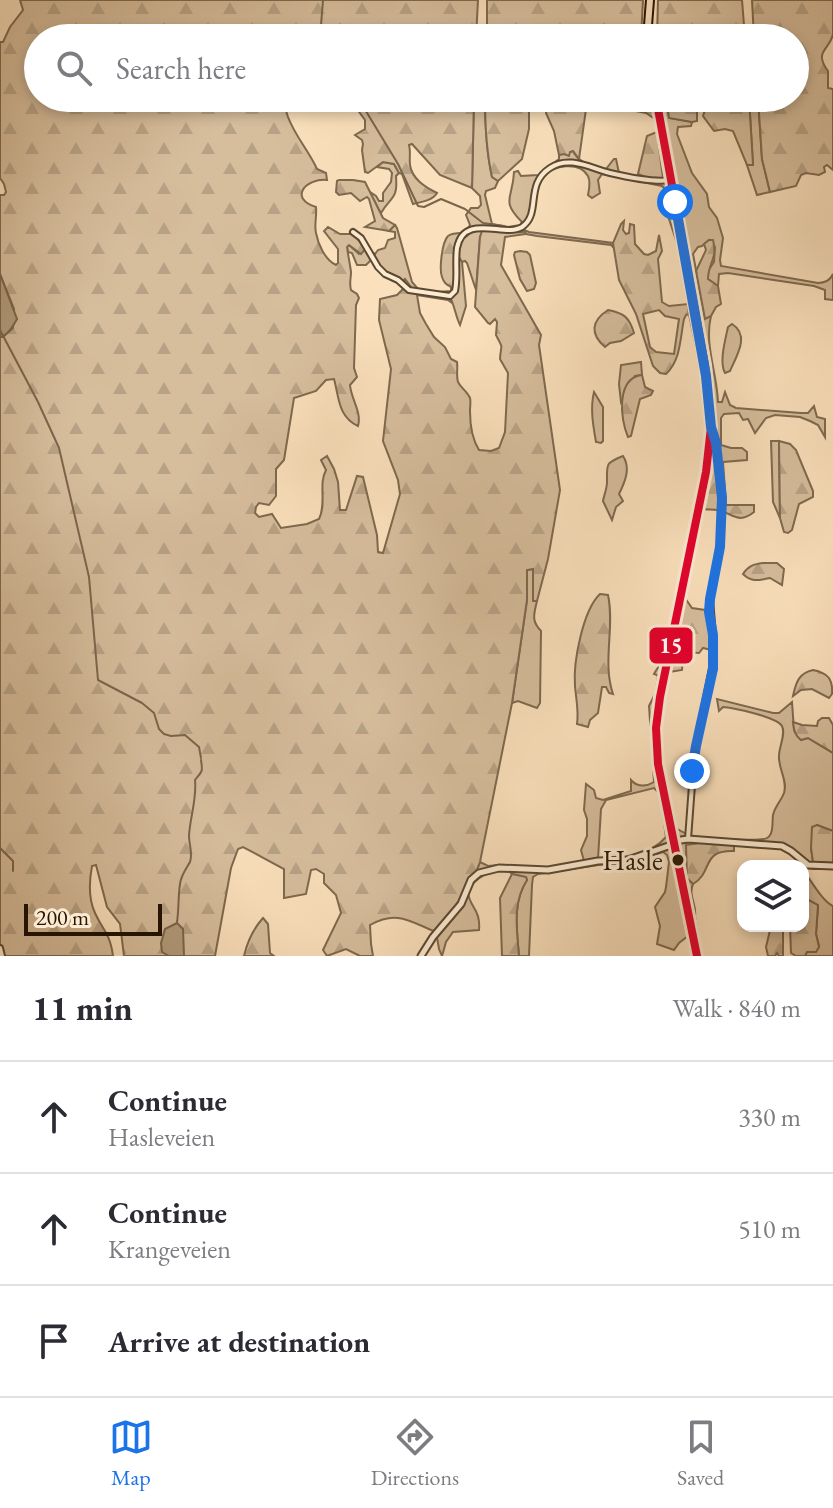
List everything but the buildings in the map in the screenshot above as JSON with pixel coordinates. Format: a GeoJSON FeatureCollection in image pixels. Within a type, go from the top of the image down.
{"type":"FeatureCollection","features":[{"type":"Feature","properties":{"kind":"main road"},"geometry":{"type":"LineString","coordinates":[[648,24],[650,0]]}},
{"type":"Feature","properties":{"kind":"main road"},"geometry":{"type":"LineString","coordinates":[[659,112],[706,376],[711,427],[706,472],[656,719],[658,764],[697,956]]}},
{"type":"Feature","properties":{"kind":"street"},"geometry":{"type":"LineString","coordinates":[[353,232],[361,238],[378,267],[409,290],[450,296],[455,291],[457,248],[462,237],[479,228],[512,230],[522,227],[532,211],[536,181],[558,163],[578,163],[651,181],[671,180]]}},
{"type":"Feature","properties":{"kind":"street"},"geometry":{"type":"LineString","coordinates":[[688,839],[696,746],[713,669],[709,612],[721,537],[721,478],[711,427]]}},
{"type":"Feature","properties":{"kind":"street"},"geometry":{"type":"LineString","coordinates":[[421,956],[461,904],[471,880],[479,873],[499,868],[548,870],[598,861],[628,860],[688,839],[782,846],[808,865],[833,866]]}},
{"type":"Feature","properties":{"kind":"street"},"geometry":{"type":"LineString","coordinates":[[0,948],[2,956]]}},
{"type":"Feature","properties":{"kind":"green space"},"geometry":{"type":"Polygon","coordinates":[[[20,0],[478,0],[477,24],[24,24],[24,112],[287,112],[294,131],[317,169],[326,173],[327,180],[312,182],[303,189],[302,194],[303,199],[316,207],[315,230],[323,251],[332,263],[338,263],[338,249],[324,231],[328,227],[340,234],[354,234],[365,249],[361,254],[349,245],[347,247],[351,290],[359,298],[356,305],[354,368],[357,377],[350,385],[359,416],[358,426],[343,412],[334,379],[326,380],[316,391],[294,398],[284,460],[276,469],[276,496],[269,505],[259,503],[255,513],[259,517],[272,514],[281,528],[319,519],[326,470],[321,460],[327,456],[338,482],[340,510],[346,510],[357,476],[363,477],[378,552],[383,553],[400,494],[383,441],[391,369],[379,320],[380,299],[397,295],[403,289],[401,282],[405,279],[417,295],[420,313],[434,337],[457,362],[458,382],[470,398],[472,431],[479,450],[499,448],[505,432],[508,373],[500,359],[497,322],[495,319],[488,323],[475,307],[480,237],[482,231],[492,224],[526,234],[505,237],[501,265],[541,335],[539,345],[560,490],[537,601],[533,601],[533,569],[527,570],[527,600],[512,703],[480,862],[468,892],[462,893],[436,932],[410,921],[388,918],[370,925],[373,956],[360,956],[346,949],[327,956],[323,950],[341,913],[336,895],[324,883],[324,874],[316,869],[311,870],[306,894],[284,898],[284,869],[243,847],[238,849],[231,868],[215,956],[124,956],[120,924],[107,907],[96,865],[92,866],[91,872],[91,902],[108,937],[113,956],[0,956],[0,337],[13,328],[14,309],[0,274],[0,195],[6,192],[0,178],[0,42],[3,42],[23,10],[20,0]]]}},
{"type":"Feature","properties":{"kind":"green space"},"geometry":{"type":"Polygon","coordinates":[[[487,0],[643,0],[642,24],[487,24],[487,0]]]}},
{"type":"Feature","properties":{"kind":"green space"},"geometry":{"type":"Polygon","coordinates":[[[658,0],[742,0],[744,24],[657,24],[658,0]]]}},
{"type":"Feature","properties":{"kind":"green space"},"geometry":{"type":"Polygon","coordinates":[[[752,0],[833,0],[833,34],[822,59],[828,71],[828,88],[833,89],[833,170],[827,165],[825,172],[819,175],[801,175],[796,186],[770,192],[762,159],[759,112],[809,112],[809,24],[753,24],[752,0]]]}},
{"type":"Feature","properties":{"kind":"green space"},"geometry":{"type":"Polygon","coordinates":[[[359,112],[474,112],[472,188],[440,175],[412,144],[409,145],[413,174],[437,193],[426,201],[413,204],[402,174],[394,164],[383,162],[365,172],[362,140],[355,135],[365,129],[365,120],[359,112]]]}},
{"type":"Feature","properties":{"kind":"green space"},"geometry":{"type":"Polygon","coordinates":[[[474,112],[485,112],[488,157],[492,177],[498,181],[495,188],[486,191],[485,195],[492,224],[480,237],[476,290],[467,263],[462,262],[456,246],[470,225],[466,215],[471,208],[481,205],[480,196],[472,188],[474,112]]]}},
{"type":"Feature","properties":{"kind":"green space"},"geometry":{"type":"Polygon","coordinates":[[[485,112],[529,112],[529,129],[522,159],[498,181],[492,177],[485,112]]]}},
{"type":"Feature","properties":{"kind":"green space"},"geometry":{"type":"Polygon","coordinates":[[[586,112],[579,159],[573,151],[569,156],[559,155],[546,113],[586,112]]]}},
{"type":"Feature","properties":{"kind":"green space"},"geometry":{"type":"Polygon","coordinates":[[[653,112],[668,112],[669,118],[692,122],[691,126],[678,127],[677,134],[692,173],[707,194],[709,207],[717,218],[723,238],[721,266],[818,283],[827,281],[833,274],[833,300],[825,299],[825,290],[814,286],[728,273],[719,274],[718,286],[708,279],[715,247],[709,240],[693,254],[705,318],[711,316],[709,337],[718,402],[722,402],[725,392],[730,405],[736,408],[808,413],[814,406],[817,417],[825,419],[825,437],[818,425],[800,417],[775,415],[766,418],[755,433],[748,419],[743,420],[739,413],[724,414],[721,418],[721,445],[714,452],[661,714],[661,758],[676,828],[692,836],[707,838],[767,838],[785,788],[779,761],[782,726],[772,719],[745,711],[723,707],[719,711],[717,699],[773,713],[779,713],[792,702],[794,730],[801,740],[808,738],[833,753],[833,831],[817,825],[811,848],[813,862],[833,863],[833,869],[809,868],[809,860],[799,860],[782,848],[706,842],[690,881],[693,884],[692,896],[702,956],[693,956],[688,936],[674,950],[657,944],[660,926],[655,907],[665,892],[669,862],[663,852],[622,864],[538,874],[533,877],[532,885],[529,956],[519,956],[517,907],[526,877],[498,871],[483,875],[471,886],[480,862],[488,866],[550,868],[584,861],[581,850],[587,836],[584,810],[586,784],[594,790],[596,798],[603,800],[631,791],[631,780],[642,786],[654,782],[649,706],[658,677],[654,674],[665,657],[691,519],[699,493],[706,435],[703,380],[678,246],[668,208],[665,207],[665,189],[602,174],[598,180],[600,193],[592,198],[588,195],[588,176],[579,168],[559,167],[543,176],[537,189],[533,213],[524,230],[613,243],[614,248],[611,245],[516,232],[508,227],[522,222],[511,209],[509,199],[514,172],[518,171],[521,176],[538,175],[559,159],[559,155],[573,151],[579,159],[591,165],[606,169],[616,159],[619,173],[662,178],[653,112]],[[654,788],[606,800],[601,809],[598,859],[626,857],[659,844],[666,837],[660,794],[654,788]]]}},
{"type":"Feature","properties":{"kind":"green space"},"geometry":{"type":"Polygon","coordinates":[[[668,112],[697,112],[697,121],[669,118],[668,112]]]}},
{"type":"Feature","properties":{"kind":"green space"},"geometry":{"type":"Polygon","coordinates":[[[704,112],[750,112],[753,165],[747,165],[733,131],[714,131],[703,116],[704,112]]]}},
{"type":"Feature","properties":{"kind":"green space"},"geometry":{"type":"Polygon","coordinates":[[[750,112],[759,112],[762,159],[770,192],[757,195],[747,165],[753,164],[750,112]]]}},
{"type":"Feature","properties":{"kind":"green space"},"geometry":{"type":"Polygon","coordinates":[[[657,132],[663,178],[648,178],[638,174],[647,136],[657,132]]]}},
{"type":"Feature","properties":{"kind":"green space"},"geometry":{"type":"Polygon","coordinates":[[[383,162],[394,164],[399,173],[395,194],[381,213],[369,194],[383,201],[383,193],[391,182],[392,173],[389,169],[377,167],[383,162]]]}},
{"type":"Feature","properties":{"kind":"green space"},"geometry":{"type":"Polygon","coordinates":[[[339,180],[365,182],[383,218],[395,225],[389,231],[365,227],[375,221],[369,199],[360,201],[351,193],[339,195],[336,192],[339,180]]]}},
{"type":"Feature","properties":{"kind":"green space"},"geometry":{"type":"Polygon","coordinates":[[[624,221],[626,234],[629,233],[630,224],[634,225],[635,244],[644,254],[656,251],[659,235],[662,302],[669,306],[688,304],[689,314],[684,319],[677,355],[666,374],[653,366],[636,314],[619,280],[613,243],[624,221]],[[659,310],[643,314],[650,347],[656,352],[674,354],[679,319],[665,316],[659,310]]]}},
{"type":"Feature","properties":{"kind":"green space"},"geometry":{"type":"Polygon","coordinates":[[[395,225],[412,282],[418,289],[448,296],[452,303],[417,295],[384,271],[375,260],[366,265],[357,265],[347,247],[349,245],[359,254],[365,249],[375,254],[385,248],[388,240],[395,238],[395,232],[389,231],[395,225]]]}},
{"type":"Feature","properties":{"kind":"green space"},"geometry":{"type":"Polygon","coordinates":[[[462,233],[456,246],[462,262],[466,306],[460,325],[450,298],[436,292],[451,291],[441,273],[443,250],[448,236],[462,233]]]}},
{"type":"Feature","properties":{"kind":"green space"},"geometry":{"type":"Polygon","coordinates":[[[713,240],[714,252],[708,279],[718,286],[721,304],[705,319],[696,271],[706,250],[704,244],[713,240]]]}},
{"type":"Feature","properties":{"kind":"green space"},"geometry":{"type":"Polygon","coordinates":[[[520,251],[530,255],[536,283],[534,289],[527,291],[520,279],[514,255],[520,251]]]}},
{"type":"Feature","properties":{"kind":"green space"},"geometry":{"type":"Polygon","coordinates":[[[608,310],[625,317],[634,333],[605,347],[594,328],[608,310]]]}},
{"type":"Feature","properties":{"kind":"green space"},"geometry":{"type":"Polygon","coordinates":[[[732,324],[740,334],[740,346],[730,371],[725,373],[723,351],[728,327],[732,324]]]}},
{"type":"Feature","properties":{"kind":"green space"},"geometry":{"type":"Polygon","coordinates":[[[641,362],[642,375],[635,376],[621,402],[621,365],[641,362]]]}},
{"type":"Feature","properties":{"kind":"green space"},"geometry":{"type":"Polygon","coordinates":[[[642,375],[645,387],[653,391],[640,399],[631,436],[628,437],[622,410],[624,391],[628,383],[642,375]]]}},
{"type":"Feature","properties":{"kind":"green space"},"geometry":{"type":"Polygon","coordinates":[[[594,392],[603,407],[601,443],[596,442],[594,429],[594,392]]]}},
{"type":"Feature","properties":{"kind":"green space"},"geometry":{"type":"Polygon","coordinates":[[[771,441],[779,441],[780,518],[773,502],[771,441]]]}},
{"type":"Feature","properties":{"kind":"green space"},"geometry":{"type":"Polygon","coordinates":[[[779,441],[790,444],[796,450],[813,491],[813,497],[799,504],[792,530],[788,533],[784,532],[780,518],[779,441]]]}},
{"type":"Feature","properties":{"kind":"green space"},"geometry":{"type":"Polygon","coordinates":[[[721,445],[742,448],[747,452],[747,460],[723,462],[726,505],[754,505],[754,512],[744,518],[704,509],[714,452],[721,445]]]}},
{"type":"Feature","properties":{"kind":"green space"},"geometry":{"type":"Polygon","coordinates":[[[623,456],[627,470],[619,494],[623,501],[616,507],[612,520],[603,501],[607,468],[623,456]]]}},
{"type":"Feature","properties":{"kind":"green space"},"geometry":{"type":"Polygon","coordinates":[[[777,563],[784,569],[782,585],[770,578],[753,580],[743,574],[752,566],[777,563]]]}},
{"type":"Feature","properties":{"kind":"green space"},"geometry":{"type":"Polygon","coordinates":[[[533,569],[533,600],[537,601],[534,614],[541,631],[540,703],[537,708],[518,701],[512,703],[527,600],[527,570],[533,569]]]}},
{"type":"Feature","properties":{"kind":"green space"},"geometry":{"type":"Polygon","coordinates":[[[600,594],[608,595],[610,607],[609,670],[613,694],[602,687],[598,713],[590,720],[588,727],[577,724],[576,664],[584,624],[600,594]]]}},
{"type":"Feature","properties":{"kind":"green space"},"geometry":{"type":"Polygon","coordinates":[[[685,598],[692,608],[705,610],[711,650],[703,648],[699,653],[686,652],[682,670],[669,672],[685,598]]]}},
{"type":"Feature","properties":{"kind":"green space"},"geometry":{"type":"Polygon","coordinates":[[[813,670],[826,675],[832,684],[829,698],[812,689],[801,690],[793,696],[799,679],[813,670]]]}},
{"type":"Feature","properties":{"kind":"green space"},"geometry":{"type":"Polygon","coordinates":[[[822,718],[829,718],[833,725],[833,753],[808,738],[801,740],[795,732],[793,722],[817,726],[822,718]]]}},
{"type":"Feature","properties":{"kind":"green space"},"geometry":{"type":"Polygon","coordinates":[[[817,825],[833,831],[833,863],[813,862],[812,827],[817,825]]]}},
{"type":"Feature","properties":{"kind":"green space"},"geometry":{"type":"Polygon","coordinates":[[[706,842],[734,845],[734,851],[716,854],[693,884],[687,878],[686,845],[706,842]]]}},
{"type":"Feature","properties":{"kind":"green space"},"geometry":{"type":"Polygon","coordinates":[[[512,874],[526,877],[527,880],[517,907],[519,956],[502,956],[500,898],[512,874]]]}},
{"type":"Feature","properties":{"kind":"green space"},"geometry":{"type":"Polygon","coordinates":[[[809,878],[833,906],[833,956],[805,956],[819,946],[816,934],[818,906],[809,901],[809,878]]]}},
{"type":"Feature","properties":{"kind":"green space"},"geometry":{"type":"Polygon","coordinates":[[[468,892],[478,917],[479,930],[453,932],[442,956],[436,932],[462,893],[468,892]]]}},
{"type":"Feature","properties":{"kind":"green space"},"geometry":{"type":"Polygon","coordinates":[[[809,900],[818,905],[816,934],[819,947],[816,952],[807,952],[805,956],[791,953],[790,932],[809,932],[809,900]]]}},
{"type":"Feature","properties":{"kind":"green space"},"geometry":{"type":"Polygon","coordinates":[[[263,918],[268,924],[270,953],[274,956],[244,956],[251,936],[263,918]]]}},
{"type":"Feature","properties":{"kind":"green space"},"geometry":{"type":"Polygon","coordinates":[[[770,932],[783,932],[783,956],[777,953],[768,956],[766,947],[770,932]]]}},
{"type":"Feature","properties":{"kind":"shaded area"},"geometry":{"type":"Polygon","coordinates":[[[0,274],[17,319],[0,337],[0,274]]]}},
{"type":"Feature","properties":{"kind":"shaded area"},"geometry":{"type":"Polygon","coordinates":[[[177,923],[183,929],[184,956],[169,956],[162,952],[161,943],[165,929],[177,923]]]}},
{"type":"Feature","properties":{"kind":"waterway"},"geometry":{"type":"LineString","coordinates":[[321,24],[323,0]]}},
{"type":"Feature","properties":{"kind":"waterway"},"geometry":{"type":"LineString","coordinates":[[366,112],[398,164],[418,206],[424,207],[441,199],[465,209],[483,223],[504,226]]}},
{"type":"Feature","properties":{"kind":"waterway"},"geometry":{"type":"LineString","coordinates":[[0,330],[59,448],[89,577],[98,680],[142,703],[154,713],[164,734],[185,735],[199,747],[201,758]]}},
{"type":"Feature","properties":{"kind":"waterway"},"geometry":{"type":"LineString","coordinates":[[177,922],[181,881],[191,859],[189,836],[195,780],[201,772],[201,760]]}},
{"type":"Feature","properties":{"kind":"waterway"},"geometry":{"type":"LineString","coordinates":[[0,848],[13,861],[13,871]]}},
{"type":"Feature","properties":{"kind":"transit line","name":"15"},"geometry":{"type":"LineString","coordinates":[[659,112],[705,365],[711,427],[706,472],[656,728],[658,764],[697,956]]}},
{"type":"Feature","properties":{"kind":"place","name":"Hasle"},"geometry":{"type":"Point","coordinates":[678,860]}},
{"type":"Feature","properties":{"kind":"route"},"geometry":{"type":"LineString","coordinates":[[675,202],[706,376],[722,498],[720,547],[709,612],[713,669],[692,771]]}}]}
